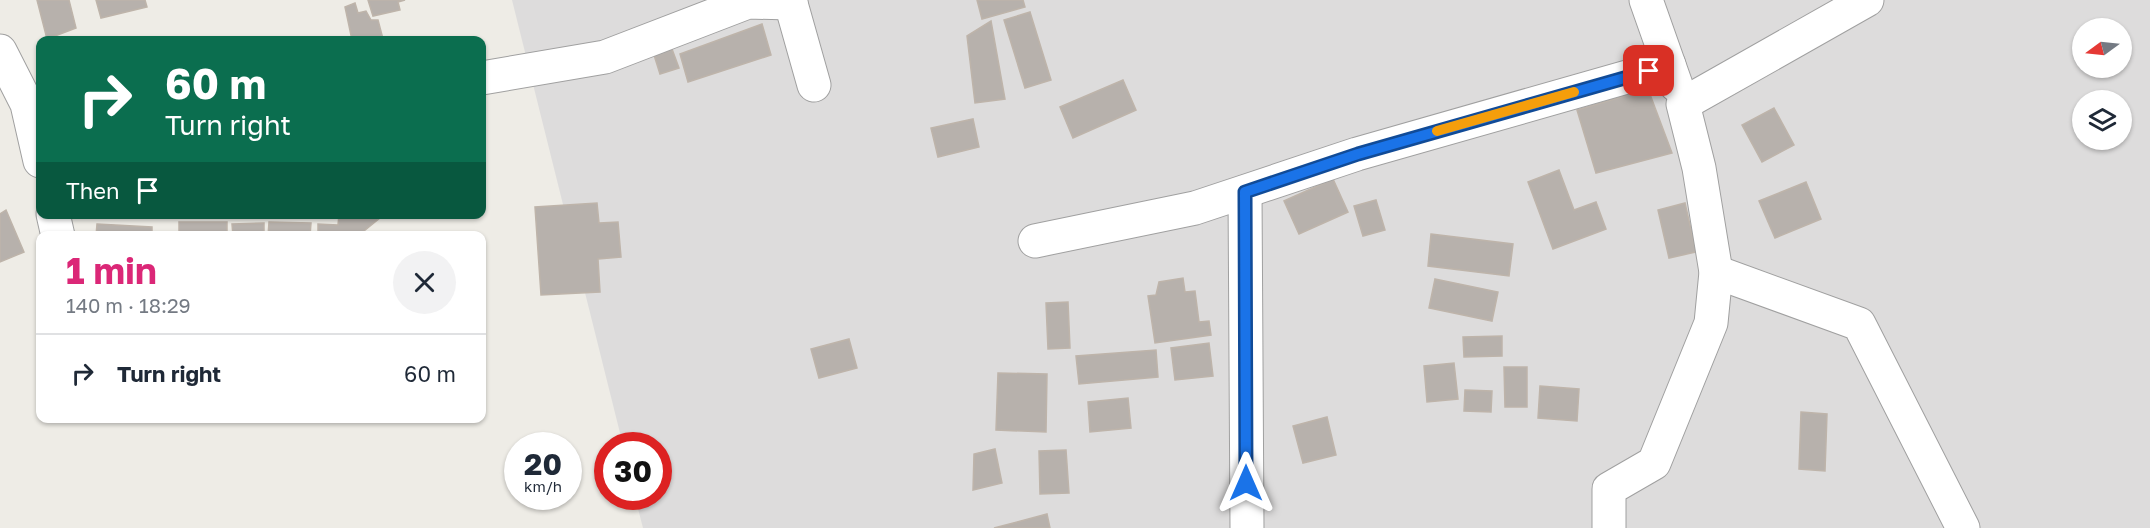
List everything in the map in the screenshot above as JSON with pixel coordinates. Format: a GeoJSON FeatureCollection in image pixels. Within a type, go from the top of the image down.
{"type":"FeatureCollection","features":[{"type":"Feature","properties":{"kind":"street"},"geometry":{"type":"LineString","coordinates":[[1609,528],[1609,489],[1654,463],[1711,323],[1716,272],[1699,168],[1683,104],[1646,0]]}},
{"type":"Feature","properties":{"kind":"street"},"geometry":{"type":"LineString","coordinates":[[1683,104],[1866,0]]}},
{"type":"Feature","properties":{"kind":"street"},"geometry":{"type":"LineString","coordinates":[[486,77],[604,57],[748,3],[791,2],[814,85]]}},
{"type":"Feature","properties":{"kind":"street"},"geometry":{"type":"LineString","coordinates":[[0,51],[34,104],[36,123]]}},
{"type":"Feature","properties":{"kind":"street"},"geometry":{"type":"LineString","coordinates":[[1035,241],[1195,208],[1358,154],[1669,65]]}},
{"type":"Feature","properties":{"kind":"street"},"geometry":{"type":"LineString","coordinates":[[1245,192],[1247,528]]}},
{"type":"Feature","properties":{"kind":"street"},"geometry":{"type":"LineString","coordinates":[[1716,272],[1859,324],[1963,528]]}},
{"type":"Feature","properties":{"kind":"shaded area"},"geometry":{"type":"Polygon","coordinates":[[[512,0],[2150,0],[2150,528],[643,528],[638,510],[672,510],[672,432],[620,432],[512,0]]]}},
{"type":"Feature","properties":{"kind":"building"},"geometry":{"type":"Polygon","coordinates":[[[37,0],[69,0],[76,28],[55,36],[46,36],[37,0]]]}},
{"type":"Feature","properties":{"kind":"building"},"geometry":{"type":"Polygon","coordinates":[[[96,0],[145,0],[147,7],[101,18],[96,0]]]}},
{"type":"Feature","properties":{"kind":"building"},"geometry":{"type":"Polygon","coordinates":[[[368,0],[405,0],[398,2],[400,10],[373,16],[368,0]]]}},
{"type":"Feature","properties":{"kind":"building"},"geometry":{"type":"Polygon","coordinates":[[[977,0],[1023,0],[1025,7],[982,19],[977,0]]]}},
{"type":"Feature","properties":{"kind":"building"},"geometry":{"type":"Polygon","coordinates":[[[355,3],[358,13],[366,11],[371,20],[378,20],[382,36],[351,36],[345,7],[355,3]]]}},
{"type":"Feature","properties":{"kind":"building"},"geometry":{"type":"Polygon","coordinates":[[[1030,12],[1051,80],[1025,88],[1004,20],[1030,12]]]}},
{"type":"Feature","properties":{"kind":"building"},"geometry":{"type":"Polygon","coordinates":[[[991,21],[1005,99],[975,103],[967,36],[991,21]]]}},
{"type":"Feature","properties":{"kind":"building"},"geometry":{"type":"Polygon","coordinates":[[[762,24],[771,55],[688,82],[680,54],[762,24]]]}},
{"type":"Feature","properties":{"kind":"building"},"geometry":{"type":"Polygon","coordinates":[[[672,49],[679,68],[660,74],[654,55],[672,49]]]}},
{"type":"Feature","properties":{"kind":"building"},"geometry":{"type":"Polygon","coordinates":[[[1123,80],[1136,110],[1073,138],[1060,107],[1123,80]]]}},
{"type":"Feature","properties":{"kind":"building"},"geometry":{"type":"Polygon","coordinates":[[[1648,89],[1672,153],[1596,173],[1577,110],[1648,89]]]}},
{"type":"Feature","properties":{"kind":"building"},"geometry":{"type":"Polygon","coordinates":[[[1774,108],[1794,145],[1762,162],[1742,125],[1774,108]]]}},
{"type":"Feature","properties":{"kind":"building"},"geometry":{"type":"Polygon","coordinates":[[[973,119],[979,147],[938,157],[931,128],[973,119]]]}},
{"type":"Feature","properties":{"kind":"building"},"geometry":{"type":"Polygon","coordinates":[[[1559,170],[1574,210],[1596,202],[1606,229],[1553,249],[1528,182],[1559,170]]]}},
{"type":"Feature","properties":{"kind":"building"},"geometry":{"type":"Polygon","coordinates":[[[1333,179],[1348,212],[1299,234],[1284,201],[1333,179]]]}},
{"type":"Feature","properties":{"kind":"building"},"geometry":{"type":"Polygon","coordinates":[[[1806,182],[1821,219],[1775,238],[1759,201],[1806,182]]]}},
{"type":"Feature","properties":{"kind":"building"},"geometry":{"type":"Polygon","coordinates":[[[1376,200],[1385,230],[1363,236],[1354,206],[1376,200]]]}},
{"type":"Feature","properties":{"kind":"building"},"geometry":{"type":"Polygon","coordinates":[[[597,203],[599,223],[618,222],[621,257],[598,259],[600,292],[541,295],[535,207],[597,203]]]}},
{"type":"Feature","properties":{"kind":"building"},"geometry":{"type":"Polygon","coordinates":[[[1685,203],[1696,252],[1669,258],[1658,210],[1685,203]]]}},
{"type":"Feature","properties":{"kind":"building"},"geometry":{"type":"Polygon","coordinates":[[[6,210],[24,252],[0,262],[0,214],[6,210]]]}},
{"type":"Feature","properties":{"kind":"building"},"geometry":{"type":"Polygon","coordinates":[[[339,219],[379,219],[364,231],[318,231],[318,224],[338,225],[339,219]]]}},
{"type":"Feature","properties":{"kind":"building"},"geometry":{"type":"Polygon","coordinates":[[[179,222],[227,222],[227,231],[179,231],[179,222]]]}},
{"type":"Feature","properties":{"kind":"building"},"geometry":{"type":"Polygon","coordinates":[[[269,222],[311,223],[310,231],[268,231],[269,222]]]}},
{"type":"Feature","properties":{"kind":"building"},"geometry":{"type":"Polygon","coordinates":[[[264,223],[264,231],[233,231],[232,224],[264,223]]]}},
{"type":"Feature","properties":{"kind":"building"},"geometry":{"type":"Polygon","coordinates":[[[97,224],[152,227],[152,231],[96,231],[97,224]]]}},
{"type":"Feature","properties":{"kind":"building"},"geometry":{"type":"Polygon","coordinates":[[[1431,234],[1513,244],[1509,276],[1428,266],[1431,234]]]}},
{"type":"Feature","properties":{"kind":"building"},"geometry":{"type":"Polygon","coordinates":[[[1183,278],[1185,292],[1195,291],[1199,322],[1209,321],[1211,335],[1155,343],[1148,296],[1156,295],[1159,282],[1183,278]]]}},
{"type":"Feature","properties":{"kind":"building"},"geometry":{"type":"Polygon","coordinates":[[[1435,279],[1498,292],[1492,321],[1429,308],[1435,279]]]}},
{"type":"Feature","properties":{"kind":"building"},"geometry":{"type":"Polygon","coordinates":[[[1068,302],[1070,348],[1048,349],[1046,303],[1068,302]]]}},
{"type":"Feature","properties":{"kind":"building"},"geometry":{"type":"Polygon","coordinates":[[[1502,336],[1502,356],[1464,357],[1463,337],[1502,336]]]}},
{"type":"Feature","properties":{"kind":"building"},"geometry":{"type":"Polygon","coordinates":[[[849,339],[857,368],[819,378],[811,349],[849,339]]]}},
{"type":"Feature","properties":{"kind":"building"},"geometry":{"type":"Polygon","coordinates":[[[1209,343],[1213,376],[1175,380],[1171,348],[1209,343]]]}},
{"type":"Feature","properties":{"kind":"building"},"geometry":{"type":"Polygon","coordinates":[[[1156,350],[1158,377],[1079,384],[1076,356],[1156,350]]]}},
{"type":"Feature","properties":{"kind":"building"},"geometry":{"type":"Polygon","coordinates":[[[1454,363],[1458,399],[1427,402],[1424,366],[1454,363]]]}},
{"type":"Feature","properties":{"kind":"building"},"geometry":{"type":"Polygon","coordinates":[[[1504,367],[1527,367],[1527,407],[1505,407],[1504,367]]]}},
{"type":"Feature","properties":{"kind":"building"},"geometry":{"type":"Polygon","coordinates":[[[998,373],[1047,374],[1046,432],[996,430],[998,373]]]}},
{"type":"Feature","properties":{"kind":"building"},"geometry":{"type":"Polygon","coordinates":[[[1540,386],[1579,389],[1577,421],[1538,418],[1540,386]]]}},
{"type":"Feature","properties":{"kind":"building"},"geometry":{"type":"Polygon","coordinates":[[[1465,390],[1492,391],[1491,412],[1464,411],[1465,390]]]}},
{"type":"Feature","properties":{"kind":"building"},"geometry":{"type":"Polygon","coordinates":[[[1128,398],[1131,428],[1090,432],[1088,402],[1128,398]]]}},
{"type":"Feature","properties":{"kind":"building"},"geometry":{"type":"Polygon","coordinates":[[[1801,412],[1827,414],[1825,471],[1799,469],[1801,412]]]}},
{"type":"Feature","properties":{"kind":"building"},"geometry":{"type":"Polygon","coordinates":[[[1327,417],[1336,455],[1303,463],[1293,426],[1327,417]]]}},
{"type":"Feature","properties":{"kind":"building"},"geometry":{"type":"Polygon","coordinates":[[[995,449],[1002,483],[973,490],[974,454],[995,449]]]}},
{"type":"Feature","properties":{"kind":"building"},"geometry":{"type":"Polygon","coordinates":[[[1066,450],[1069,493],[1040,494],[1039,451],[1066,450]]]}},
{"type":"Feature","properties":{"kind":"building"},"geometry":{"type":"Polygon","coordinates":[[[1047,514],[1050,528],[994,528],[1047,514]]]}},
{"type":"Feature","properties":{"kind":"slow traffic"},"geometry":{"type":"LineString","coordinates":[[1437,131],[1574,92]]}},
{"type":"Feature","properties":{"kind":"route"},"geometry":{"type":"LineString","coordinates":[[1246,483],[1245,192],[1358,154],[1649,71]]}}]}
